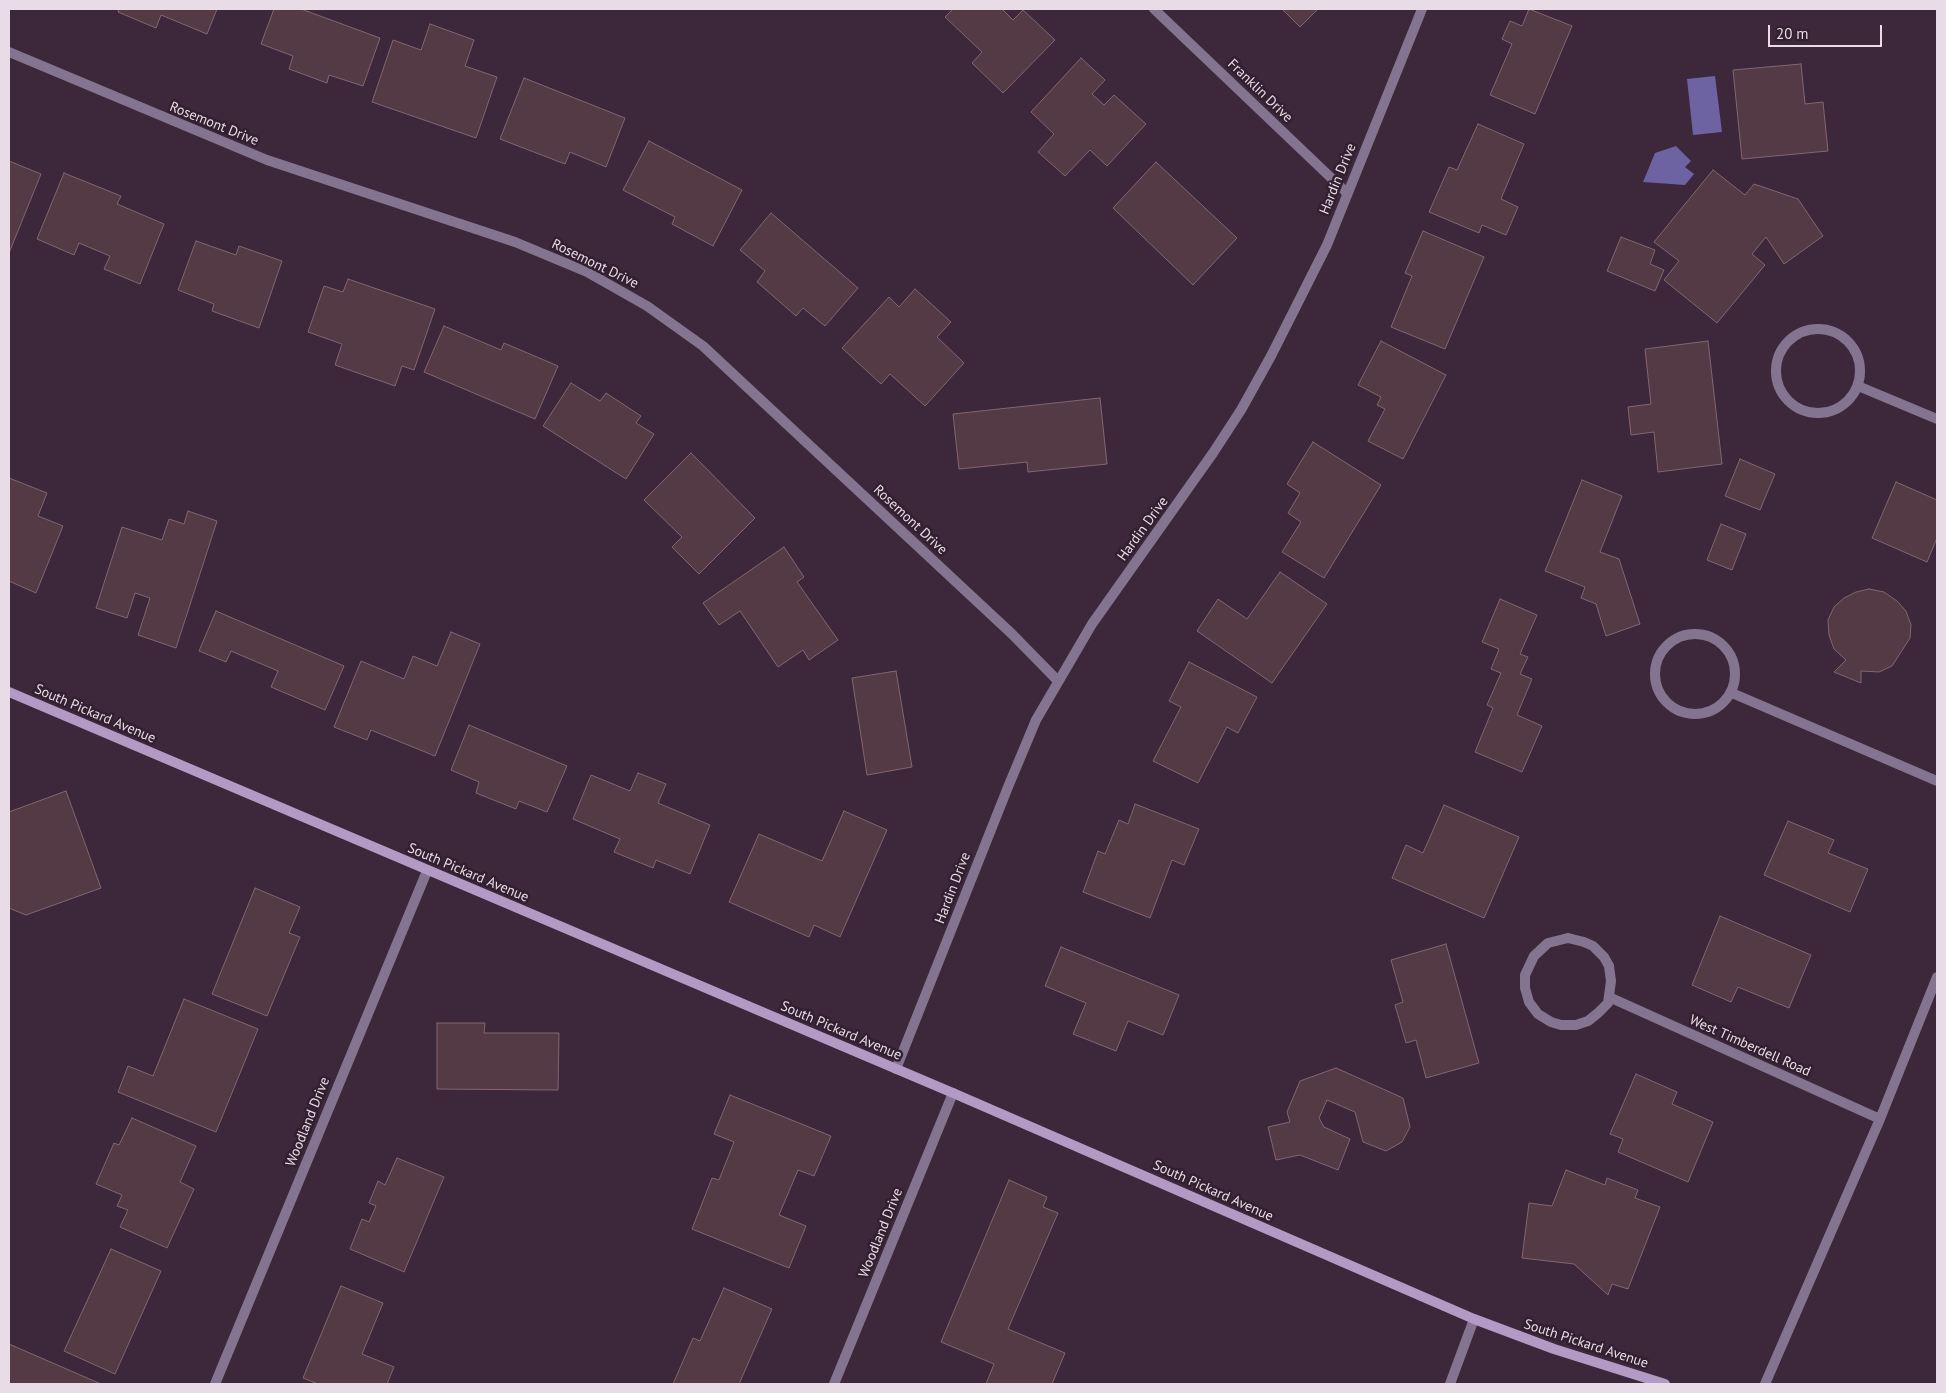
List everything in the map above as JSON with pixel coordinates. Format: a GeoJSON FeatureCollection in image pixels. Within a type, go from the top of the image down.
{"type":"FeatureCollection","features":[{"type":"Feature","properties":{"kind":"street","name":"Franklin Drive"},"geometry":{"type":"LineString","coordinates":[[1154,9],[1347,193]]}},
{"type":"Feature","properties":{"kind":"street","name":"Hardin Drive"},"geometry":{"type":"LineString","coordinates":[[896,1069],[1036,720],[1092,624],[1182,499],[1241,410],[1271,356],[1327,245],[1422,9]]}},
{"type":"Feature","properties":{"kind":"street","name":"Rosemont Drive"},"geometry":{"type":"LineString","coordinates":[[9,52],[267,160],[515,242],[587,272],[647,306],[703,346],[997,621],[1058,681]]}},
{"type":"Feature","properties":{"kind":"street"},"geometry":{"type":"LineString","coordinates":[[1818,328],[1834,331],[1843,336],[1853,346],[1858,355],[1860,370],[1858,386],[1848,401],[1838,408],[1826,412],[1811,413],[1789,402],[1781,390],[1776,376],[1776,364],[1785,345],[1799,333],[1818,328]]}},
{"type":"Feature","properties":{"kind":"street"},"geometry":{"type":"LineString","coordinates":[[1858,386],[1937,419]]}},
{"type":"Feature","properties":{"kind":"street"},"geometry":{"type":"LineString","coordinates":[[1694,633],[1710,636],[1728,651],[1732,659],[1735,673],[1732,693],[1714,709],[1702,714],[1688,714],[1667,704],[1658,692],[1654,679],[1655,668],[1662,649],[1676,638],[1694,633]]}},
{"type":"Feature","properties":{"kind":"street","name":"South Pickard Avenue"},"geometry":{"type":"LineString","coordinates":[[9,692],[953,1093],[1474,1320],[1554,1349],[1666,1384]]}},
{"type":"Feature","properties":{"kind":"street"},"geometry":{"type":"LineString","coordinates":[[1732,693],[1937,781]]}},
{"type":"Feature","properties":{"kind":"street","name":"Woodland Drive"},"geometry":{"type":"LineString","coordinates":[[215,1384],[427,871]]}},
{"type":"Feature","properties":{"kind":"street"},"geometry":{"type":"LineString","coordinates":[[1568,938],[1584,942],[1593,946],[1604,957],[1609,966],[1611,982],[1608,997],[1608,1003],[1588,1021],[1576,1025],[1561,1025],[1551,1022],[1538,1014],[1529,1002],[1525,988],[1525,975],[1534,956],[1548,943],[1568,938]]}},
{"type":"Feature","properties":{"kind":"street"},"geometry":{"type":"LineString","coordinates":[[1765,1384],[1880,1119],[1937,977]]}},
{"type":"Feature","properties":{"kind":"street","name":"West Timberdell Road"},"geometry":{"type":"LineString","coordinates":[[1608,997],[1880,1119]]}},
{"type":"Feature","properties":{"kind":"street","name":"Woodland Drive"},"geometry":{"type":"LineString","coordinates":[[834,1384],[953,1093]]}},
{"type":"Feature","properties":{"kind":"street"},"geometry":{"type":"LineString","coordinates":[[1450,1384],[1474,1320]]}},
{"type":"Feature","properties":{"kind":"shaded area"},"geometry":{"type":"Polygon","coordinates":[[[1715,76],[1722,132],[1693,135],[1687,79],[1715,76]]]}},
{"type":"Feature","properties":{"kind":"shaded area"},"geometry":{"type":"Polygon","coordinates":[[[1676,146],[1691,161],[1685,167],[1694,174],[1685,185],[1643,182],[1655,153],[1676,146]]]}},
{"type":"Feature","properties":{"kind":"building"},"geometry":{"type":"Polygon","coordinates":[[[119,9],[217,9],[207,34],[161,15],[156,28],[118,12],[119,9]]]}},
{"type":"Feature","properties":{"kind":"building"},"geometry":{"type":"Polygon","coordinates":[[[274,9],[301,9],[380,38],[363,86],[329,75],[327,83],[289,69],[293,56],[261,44],[274,9]]]}},
{"type":"Feature","properties":{"kind":"building"},"geometry":{"type":"Polygon","coordinates":[[[953,9],[1002,9],[1013,20],[1023,10],[1055,40],[1003,93],[972,63],[982,52],[945,17],[953,9]]]}},
{"type":"Feature","properties":{"kind":"building"},"geometry":{"type":"Polygon","coordinates":[[[1282,9],[1318,9],[1300,27],[1282,9]]]}},
{"type":"Feature","properties":{"kind":"building"},"geometry":{"type":"Polygon","coordinates":[[[1529,9],[1572,26],[1535,114],[1490,95],[1512,44],[1502,39],[1510,21],[1522,26],[1529,9]]]}},
{"type":"Feature","properties":{"kind":"building"},"geometry":{"type":"Polygon","coordinates":[[[430,24],[474,40],[465,66],[497,77],[476,138],[372,102],[393,40],[421,50],[430,24]]]}},
{"type":"Feature","properties":{"kind":"building"},"geometry":{"type":"Polygon","coordinates":[[[1081,58],[1105,80],[1092,94],[1104,105],[1114,95],[1146,124],[1107,166],[1090,150],[1065,176],[1038,152],[1054,134],[1031,112],[1081,58]]]}},
{"type":"Feature","properties":{"kind":"building"},"geometry":{"type":"Polygon","coordinates":[[[1801,64],[1805,104],[1823,102],[1828,151],[1742,159],[1733,70],[1801,64]]]}},
{"type":"Feature","properties":{"kind":"building"},"geometry":{"type":"Polygon","coordinates":[[[524,78],[625,118],[606,167],[570,152],[565,164],[500,139],[524,78]]]}},
{"type":"Feature","properties":{"kind":"building"},"geometry":{"type":"Polygon","coordinates":[[[1478,124],[1524,144],[1501,199],[1518,207],[1506,235],[1482,225],[1479,233],[1429,212],[1449,167],[1457,170],[1478,124]]]}},
{"type":"Feature","properties":{"kind":"building"},"geometry":{"type":"Polygon","coordinates":[[[649,141],[742,190],[713,246],[672,224],[675,217],[623,190],[649,141]]]}},
{"type":"Feature","properties":{"kind":"building"},"geometry":{"type":"Polygon","coordinates":[[[9,161],[41,174],[9,253],[9,161]]]}},
{"type":"Feature","properties":{"kind":"building"},"geometry":{"type":"Polygon","coordinates":[[[1156,162],[1237,238],[1193,285],[1113,208],[1156,162]]]}},
{"type":"Feature","properties":{"kind":"building"},"geometry":{"type":"Polygon","coordinates":[[[1713,170],[1745,195],[1754,184],[1798,199],[1823,236],[1784,264],[1766,237],[1752,254],[1765,265],[1717,323],[1664,280],[1679,261],[1654,242],[1713,170]]]}},
{"type":"Feature","properties":{"kind":"building"},"geometry":{"type":"Polygon","coordinates":[[[64,173],[121,196],[117,204],[164,224],[140,284],[104,269],[110,256],[79,243],[74,255],[37,239],[64,173]]]}},
{"type":"Feature","properties":{"kind":"building"},"geometry":{"type":"Polygon","coordinates":[[[771,213],[858,288],[825,326],[803,308],[796,316],[757,282],[765,271],[740,250],[771,213]]]}},
{"type":"Feature","properties":{"kind":"building"},"geometry":{"type":"Polygon","coordinates":[[[1423,231],[1484,257],[1445,349],[1391,327],[1412,276],[1405,273],[1423,231]]]}},
{"type":"Feature","properties":{"kind":"building"},"geometry":{"type":"Polygon","coordinates":[[[1621,237],[1655,250],[1650,264],[1664,270],[1655,291],[1607,271],[1621,237]]]}},
{"type":"Feature","properties":{"kind":"building"},"geometry":{"type":"Polygon","coordinates":[[[196,241],[236,255],[239,246],[282,261],[259,328],[212,311],[214,304],[178,290],[196,241]]]}},
{"type":"Feature","properties":{"kind":"building"},"geometry":{"type":"Polygon","coordinates":[[[348,279],[435,309],[414,370],[402,366],[395,386],[335,365],[342,344],[308,332],[324,286],[343,292],[348,279]]]}},
{"type":"Feature","properties":{"kind":"building"},"geometry":{"type":"Polygon","coordinates":[[[915,289],[951,322],[937,337],[964,363],[925,406],[890,374],[881,384],[842,348],[889,297],[899,307],[915,289]]]}},
{"type":"Feature","properties":{"kind":"building"},"geometry":{"type":"Polygon","coordinates":[[[444,326],[501,350],[504,343],[558,366],[535,419],[424,372],[444,326]]]}},
{"type":"Feature","properties":{"kind":"building"},"geometry":{"type":"Polygon","coordinates":[[[1381,341],[1446,375],[1403,459],[1368,441],[1385,409],[1377,405],[1381,397],[1358,385],[1381,341]]]}},
{"type":"Feature","properties":{"kind":"building"},"geometry":{"type":"Polygon","coordinates":[[[1708,341],[1722,464],[1658,472],[1654,432],[1631,435],[1628,407],[1651,404],[1645,349],[1708,341]]]}},
{"type":"Feature","properties":{"kind":"building"},"geometry":{"type":"Polygon","coordinates":[[[571,383],[600,401],[606,393],[641,416],[636,423],[654,434],[626,479],[543,426],[571,383]]]}},
{"type":"Feature","properties":{"kind":"building"},"geometry":{"type":"Polygon","coordinates":[[[1100,398],[1107,464],[1028,472],[1027,462],[959,469],[953,414],[1100,398]]]}},
{"type":"Feature","properties":{"kind":"building"},"geometry":{"type":"Polygon","coordinates":[[[1313,442],[1381,485],[1324,578],[1282,552],[1301,522],[1288,513],[1300,493],[1287,484],[1313,442]]]}},
{"type":"Feature","properties":{"kind":"building"},"geometry":{"type":"Polygon","coordinates":[[[691,453],[755,518],[699,574],[672,547],[682,537],[644,500],[691,453]]]}},
{"type":"Feature","properties":{"kind":"building"},"geometry":{"type":"Polygon","coordinates":[[[1740,459],[1775,474],[1760,510],[1725,496],[1740,459]]]}},
{"type":"Feature","properties":{"kind":"building"},"geometry":{"type":"Polygon","coordinates":[[[9,478],[47,493],[38,516],[63,526],[36,593],[9,581],[9,478]]]}},
{"type":"Feature","properties":{"kind":"building"},"geometry":{"type":"Polygon","coordinates":[[[1582,480],[1622,496],[1600,552],[1619,559],[1640,624],[1606,636],[1596,604],[1581,598],[1585,587],[1545,571],[1582,480]]]}},
{"type":"Feature","properties":{"kind":"building"},"geometry":{"type":"Polygon","coordinates":[[[1896,482],[1937,500],[1937,538],[1927,562],[1872,538],[1896,482]]]}},
{"type":"Feature","properties":{"kind":"building"},"geometry":{"type":"Polygon","coordinates":[[[188,511],[217,521],[176,648],[138,635],[150,598],[135,593],[127,618],[96,608],[122,527],[162,540],[169,519],[184,524],[188,511]]]}},
{"type":"Feature","properties":{"kind":"building"},"geometry":{"type":"Polygon","coordinates":[[[1721,524],[1746,534],[1732,570],[1707,560],[1721,524]]]}},
{"type":"Feature","properties":{"kind":"building"},"geometry":{"type":"Polygon","coordinates":[[[784,547],[804,577],[797,582],[838,640],[809,660],[803,650],[778,667],[740,611],[719,625],[703,603],[784,547]]]}},
{"type":"Feature","properties":{"kind":"building"},"geometry":{"type":"Polygon","coordinates":[[[1280,572],[1327,604],[1272,683],[1197,631],[1218,599],[1247,619],[1280,572]]]}},
{"type":"Feature","properties":{"kind":"building"},"geometry":{"type":"Polygon","coordinates":[[[1869,589],[1884,592],[1897,601],[1906,611],[1911,625],[1910,638],[1892,666],[1879,672],[1861,671],[1861,683],[1834,672],[1846,660],[1834,649],[1829,635],[1828,620],[1834,607],[1844,598],[1856,592],[1869,589]]]}},
{"type":"Feature","properties":{"kind":"building"},"geometry":{"type":"Polygon","coordinates":[[[1500,599],[1537,615],[1520,654],[1528,657],[1520,674],[1532,679],[1517,715],[1542,726],[1522,772],[1475,752],[1493,708],[1487,705],[1501,673],[1491,669],[1499,649],[1482,642],[1500,599]]]}},
{"type":"Feature","properties":{"kind":"building"},"geometry":{"type":"Polygon","coordinates":[[[216,611],[344,666],[325,710],[271,687],[278,671],[231,651],[226,662],[199,651],[216,611]]]}},
{"type":"Feature","properties":{"kind":"building"},"geometry":{"type":"Polygon","coordinates":[[[451,632],[480,644],[435,756],[371,730],[367,740],[334,727],[361,661],[404,679],[413,656],[437,666],[451,632]]]}},
{"type":"Feature","properties":{"kind":"building"},"geometry":{"type":"Polygon","coordinates":[[[1189,662],[1257,697],[1238,733],[1227,727],[1198,783],[1153,761],[1181,707],[1169,701],[1189,662]]]}},
{"type":"Feature","properties":{"kind":"building"},"geometry":{"type":"Polygon","coordinates":[[[896,671],[912,767],[867,775],[852,678],[896,671]]]}},
{"type":"Feature","properties":{"kind":"building"},"geometry":{"type":"Polygon","coordinates":[[[469,725],[567,766],[547,812],[519,801],[516,809],[476,793],[479,782],[451,770],[469,725]]]}},
{"type":"Feature","properties":{"kind":"building"},"geometry":{"type":"Polygon","coordinates":[[[638,773],[666,784],[658,803],[710,825],[690,874],[656,860],[653,868],[614,852],[620,839],[573,819],[591,775],[630,791],[638,773]]]}},
{"type":"Feature","properties":{"kind":"building"},"geometry":{"type":"Polygon","coordinates":[[[66,791],[101,888],[26,915],[9,908],[9,812],[66,791]]]}},
{"type":"Feature","properties":{"kind":"building"},"geometry":{"type":"Polygon","coordinates":[[[1135,804],[1199,829],[1184,865],[1172,860],[1150,918],[1083,892],[1098,851],[1105,854],[1119,820],[1128,824],[1135,804]]]}},
{"type":"Feature","properties":{"kind":"building"},"geometry":{"type":"Polygon","coordinates":[[[1444,805],[1519,837],[1484,918],[1392,878],[1406,845],[1423,853],[1444,805]]]}},
{"type":"Feature","properties":{"kind":"building"},"geometry":{"type":"Polygon","coordinates":[[[844,811],[887,830],[840,937],[814,925],[809,937],[729,902],[759,834],[822,861],[844,811]]]}},
{"type":"Feature","properties":{"kind":"building"},"geometry":{"type":"Polygon","coordinates":[[[1788,821],[1834,840],[1828,853],[1868,869],[1850,912],[1764,875],[1788,821]]]}},
{"type":"Feature","properties":{"kind":"building"},"geometry":{"type":"Polygon","coordinates":[[[255,888],[300,907],[289,933],[300,937],[267,1016],[212,994],[255,888]]]}},
{"type":"Feature","properties":{"kind":"building"},"geometry":{"type":"Polygon","coordinates":[[[1720,916],[1811,955],[1789,1008],[1738,987],[1731,1002],[1692,985],[1720,916]]]}},
{"type":"Feature","properties":{"kind":"building"},"geometry":{"type":"Polygon","coordinates":[[[1446,944],[1479,1063],[1426,1078],[1416,1040],[1406,1043],[1395,1005],[1403,1002],[1391,960],[1446,944]]]}},
{"type":"Feature","properties":{"kind":"building"},"geometry":{"type":"Polygon","coordinates":[[[1061,947],[1179,995],[1163,1035],[1128,1021],[1116,1051],[1073,1034],[1086,1003],[1045,986],[1061,947]]]}},
{"type":"Feature","properties":{"kind":"building"},"geometry":{"type":"Polygon","coordinates":[[[184,999],[258,1029],[216,1132],[118,1092],[128,1066],[153,1076],[184,999]]]}},
{"type":"Feature","properties":{"kind":"building"},"geometry":{"type":"Polygon","coordinates":[[[437,1023],[485,1023],[484,1033],[559,1033],[558,1090],[437,1089],[437,1023]]]}},
{"type":"Feature","properties":{"kind":"building"},"geometry":{"type":"Polygon","coordinates":[[[1336,1068],[1403,1098],[1410,1127],[1402,1142],[1386,1151],[1363,1142],[1355,1112],[1327,1100],[1319,1118],[1324,1127],[1350,1139],[1338,1170],[1300,1155],[1276,1160],[1268,1127],[1290,1122],[1287,1112],[1300,1081],[1336,1068]]]}},
{"type":"Feature","properties":{"kind":"building"},"geometry":{"type":"Polygon","coordinates":[[[1636,1074],[1677,1092],[1672,1104],[1713,1122],[1688,1182],[1618,1152],[1623,1139],[1610,1134],[1636,1074]]]}},
{"type":"Feature","properties":{"kind":"building"},"geometry":{"type":"Polygon","coordinates":[[[730,1095],[831,1136],[814,1176],[798,1170],[779,1215],[806,1226],[789,1268],[692,1229],[712,1178],[719,1180],[734,1142],[714,1134],[730,1095]]]}},
{"type":"Feature","properties":{"kind":"building"},"geometry":{"type":"Polygon","coordinates":[[[132,1118],[196,1146],[180,1182],[194,1189],[167,1248],[120,1227],[128,1210],[117,1206],[122,1195],[96,1184],[114,1143],[119,1145],[132,1118]]]}},
{"type":"Feature","properties":{"kind":"building"},"geometry":{"type":"Polygon","coordinates":[[[397,1158],[444,1177],[404,1272],[350,1249],[362,1219],[369,1222],[376,1206],[369,1203],[378,1181],[385,1185],[397,1158]]]}},
{"type":"Feature","properties":{"kind":"building"},"geometry":{"type":"Polygon","coordinates":[[[1566,1170],[1605,1185],[1607,1178],[1638,1190],[1635,1198],[1660,1207],[1628,1289],[1612,1284],[1608,1295],[1574,1264],[1522,1258],[1529,1203],[1552,1206],[1566,1170]]]}},
{"type":"Feature","properties":{"kind":"building"},"geometry":{"type":"Polygon","coordinates":[[[1009,1180],[1047,1197],[1043,1207],[1058,1213],[1008,1329],[1065,1353],[1052,1384],[986,1384],[994,1364],[941,1342],[1009,1180]]]}},
{"type":"Feature","properties":{"kind":"building"},"geometry":{"type":"Polygon","coordinates":[[[111,1249],[161,1271],[115,1374],[64,1351],[111,1249]]]}},
{"type":"Feature","properties":{"kind":"building"},"geometry":{"type":"Polygon","coordinates":[[[341,1286],[383,1303],[362,1354],[394,1367],[387,1384],[318,1384],[303,1378],[341,1286]]]}},
{"type":"Feature","properties":{"kind":"building"},"geometry":{"type":"Polygon","coordinates":[[[724,1288],[772,1309],[739,1384],[673,1384],[693,1338],[700,1341],[724,1288]]]}},
{"type":"Feature","properties":{"kind":"building"},"geometry":{"type":"Polygon","coordinates":[[[9,1344],[101,1384],[9,1384],[9,1344]]]}}]}
